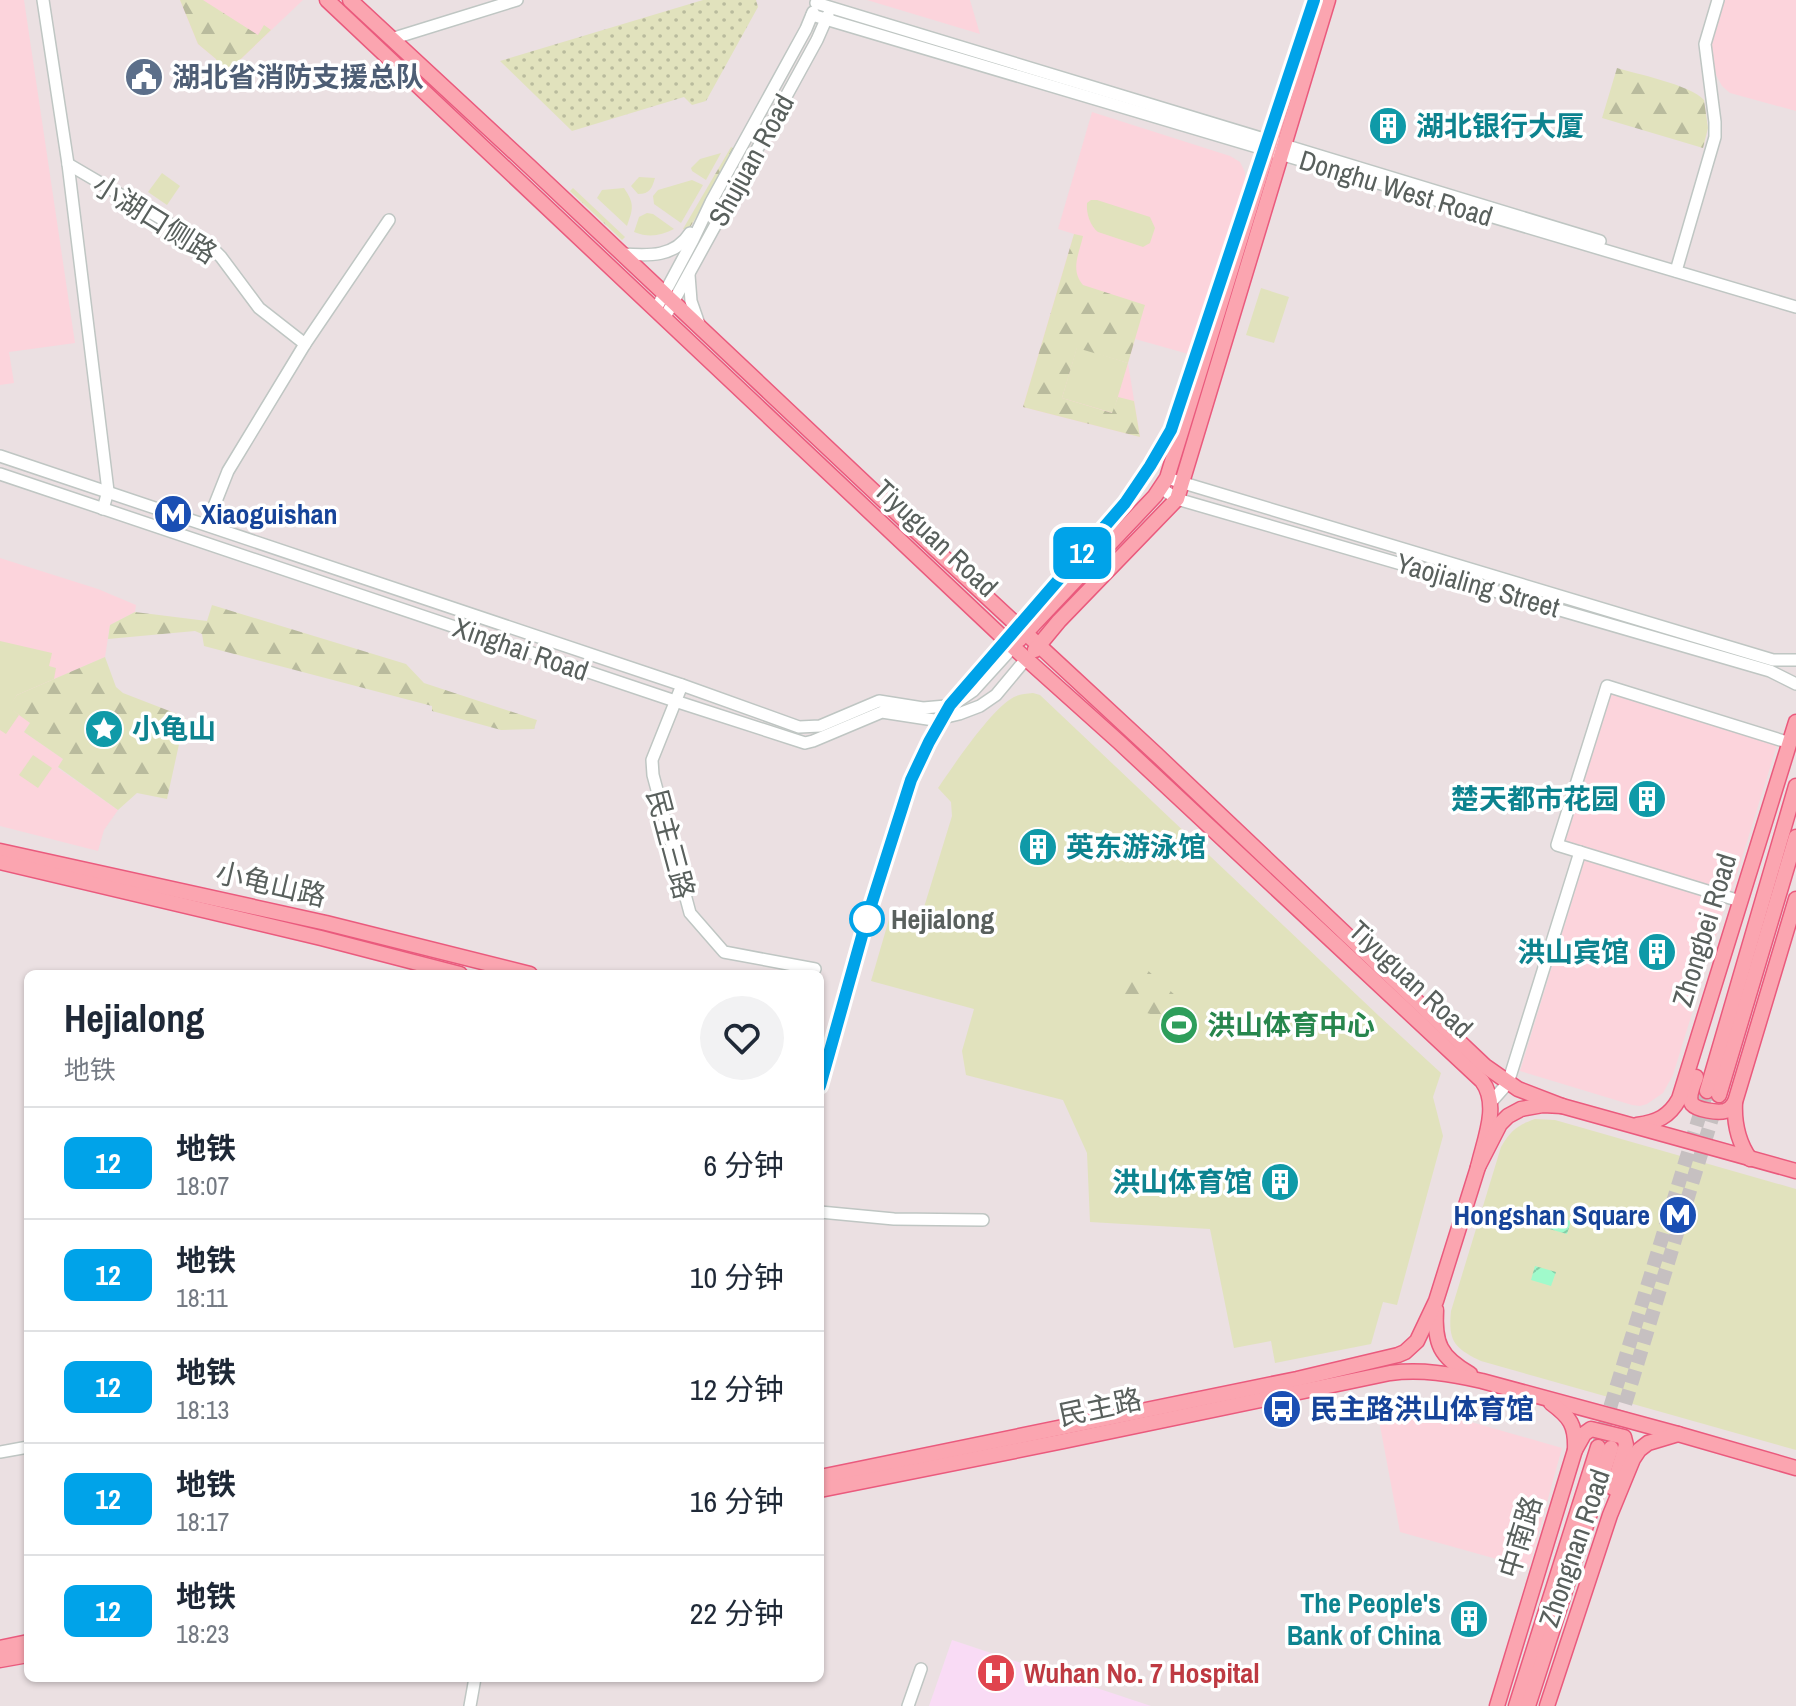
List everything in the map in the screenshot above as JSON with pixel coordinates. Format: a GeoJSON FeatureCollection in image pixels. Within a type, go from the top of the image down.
{"type":"FeatureCollection","features":[{"type":"Feature","properties":{"kind":"main road","name":"Tiyuguan Road"},"geometry":{"type":"LineString","coordinates":[[327,0],[1013,647],[1472,1072],[1485,1085],[1491,1102]]}},
{"type":"Feature","properties":{"kind":"main road","name":"Tiyuguan Road"},"geometry":{"type":"LineString","coordinates":[[350,0],[1156,754],[1418,1005],[1508,1083],[1562,1106]]}},
{"type":"Feature","properties":{"kind":"main road"},"geometry":{"type":"LineString","coordinates":[[1276,147],[1314,0]]}},
{"type":"Feature","properties":{"kind":"main road"},"geometry":{"type":"LineString","coordinates":[[1013,647],[1170,482],[1276,147],[1328,0]]}},
{"type":"Feature","properties":{"kind":"main road"},"geometry":{"type":"LineString","coordinates":[[1026,659],[1177,499],[1170,482]]}},
{"type":"Feature","properties":{"kind":"main road","name":"Zhongbei Road"},"geometry":{"type":"LineString","coordinates":[[1633,1126],[1660,1120],[1672,1111],[1679,1099],[1796,722]]}},
{"type":"Feature","properties":{"kind":"main road"},"geometry":{"type":"LineString","coordinates":[[1756,852],[1796,780]]}},
{"type":"Feature","properties":{"kind":"main road","name":"Zhongbei Road"},"geometry":{"type":"LineString","coordinates":[[1796,786],[1713,1093],[1796,837]]}},
{"type":"Feature","properties":{"kind":"main road","name":"小龟山路"},"geometry":{"type":"LineString","coordinates":[[0,851],[326,923],[514,970]]}},
{"type":"Feature","properties":{"kind":"main road","name":"小龟山路"},"geometry":{"type":"LineString","coordinates":[[0,862],[445,970]]}},
{"type":"Feature","properties":{"kind":"main road"},"geometry":{"type":"LineString","coordinates":[[1695,1050],[1700,1068],[1691,1094],[1693,1105],[1711,1111],[1731,1107],[1796,899]]}},
{"type":"Feature","properties":{"kind":"main road"},"geometry":{"type":"LineString","coordinates":[[1388,1366],[1412,1346],[1436,1301],[1478,1167],[1491,1102]]}},
{"type":"Feature","properties":{"kind":"main road"},"geometry":{"type":"LineString","coordinates":[[1735,1102],[1738,1134],[1750,1159]]}},
{"type":"Feature","properties":{"kind":"main road"},"geometry":{"type":"LineString","coordinates":[[1478,1167],[1495,1132],[1508,1116],[1535,1105],[1562,1106],[1796,1171]]}},
{"type":"Feature","properties":{"kind":"main road"},"geometry":{"type":"LineString","coordinates":[[1436,1301],[1435,1333],[1443,1352],[1459,1368],[1482,1381]]}},
{"type":"Feature","properties":{"kind":"main road"},"geometry":{"type":"LineString","coordinates":[[1388,1366],[1482,1381],[1796,1468]]}},
{"type":"Feature","properties":{"kind":"main road","name":"民主路"},"geometry":{"type":"LineString","coordinates":[[824,1476],[1388,1366]]}},
{"type":"Feature","properties":{"kind":"main road","name":"民主路"},"geometry":{"type":"LineString","coordinates":[[824,1489],[1079,1438],[1388,1366]]}},
{"type":"Feature","properties":{"kind":"main road"},"geometry":{"type":"LineString","coordinates":[[1540,1396],[1568,1418],[1574,1430],[1575,1450]]}},
{"type":"Feature","properties":{"kind":"main road"},"geometry":{"type":"LineString","coordinates":[[1575,1450],[1584,1434],[1591,1429],[1625,1438],[1626,1445],[1608,1502],[1610,1515]]}},
{"type":"Feature","properties":{"kind":"main road","name":"Zhongnan Road"},"geometry":{"type":"LineString","coordinates":[[1547,1706],[1610,1515],[1633,1459],[1639,1450],[1654,1440],[1678,1434]]}},
{"type":"Feature","properties":{"kind":"main road","name":"Zhongnan Road"},"geometry":{"type":"LineString","coordinates":[[1516,1706],[1605,1447],[1528,1706]]}},
{"type":"Feature","properties":{"kind":"main road","name":"中南路"},"geometry":{"type":"LineString","coordinates":[[1497,1706],[1575,1450]]}},
{"type":"Feature","properties":{"kind":"main road"},"geometry":{"type":"LineString","coordinates":[[0,1648],[24,1643]]}},
{"type":"Feature","properties":{"kind":"main road"},"geometry":{"type":"LineString","coordinates":[[0,1660],[24,1656]]}},
{"type":"Feature","properties":{"kind":"street"},"geometry":{"type":"LineString","coordinates":[[45,0],[108,491],[103,509]]}},
{"type":"Feature","properties":{"kind":"street"},"geometry":{"type":"LineString","coordinates":[[391,39],[517,0]]}},
{"type":"Feature","properties":{"kind":"street"},"geometry":{"type":"LineString","coordinates":[[1677,268],[1715,137],[1705,44],[1718,0]]}},
{"type":"Feature","properties":{"kind":"street","name":"Shujuan Road"},"geometry":{"type":"LineString","coordinates":[[661,313],[702,222],[812,15],[816,1]]}},
{"type":"Feature","properties":{"kind":"street","name":"Donghu West Road"},"geometry":{"type":"LineString","coordinates":[[816,1],[1276,147]]}},
{"type":"Feature","properties":{"kind":"street","name":"Shujuan Road"},"geometry":{"type":"LineString","coordinates":[[669,298],[689,275],[826,19],[830,3]]}},
{"type":"Feature","properties":{"kind":"street","name":"Donghu West Road"},"geometry":{"type":"LineString","coordinates":[[812,15],[1276,147],[1796,301]]}},
{"type":"Feature","properties":{"kind":"street","name":"小湖口侧路"},"geometry":{"type":"LineString","coordinates":[[68,164],[213,249],[259,308],[305,344]]}},
{"type":"Feature","properties":{"kind":"street"},"geometry":{"type":"LineString","coordinates":[[207,524],[228,471],[305,344],[389,220]]}},
{"type":"Feature","properties":{"kind":"street"},"geometry":{"type":"LineString","coordinates":[[623,254],[651,255],[672,250],[702,222]]}},
{"type":"Feature","properties":{"kind":"street","name":"Donghu West Road"},"geometry":{"type":"LineString","coordinates":[[1677,268],[1796,307]]}},
{"type":"Feature","properties":{"kind":"street"},"geometry":{"type":"LineString","coordinates":[[689,275],[691,301],[701,328]]}},
{"type":"Feature","properties":{"kind":"street","name":"Xinghai Road"},"geometry":{"type":"LineString","coordinates":[[0,456],[682,685],[789,724],[813,727],[879,701],[928,709],[946,706],[973,691],[1013,647]]}},
{"type":"Feature","properties":{"kind":"street","name":"Xinghai Road"},"geometry":{"type":"LineString","coordinates":[[0,474],[805,743],[882,712],[934,720],[959,714],[980,706],[996,695],[1026,659]]}},
{"type":"Feature","properties":{"kind":"street","name":"Yaojialing Street"},"geometry":{"type":"LineString","coordinates":[[1170,482],[1773,660],[1796,660]]}},
{"type":"Feature","properties":{"kind":"street","name":"Yaojialing Street"},"geometry":{"type":"LineString","coordinates":[[1177,499],[1770,671],[1796,684]]}},
{"type":"Feature","properties":{"kind":"street","name":"民主三路"},"geometry":{"type":"LineString","coordinates":[[682,685],[652,760],[653,775],[690,913],[724,952],[815,969]]}},
{"type":"Feature","properties":{"kind":"street"},"geometry":{"type":"LineString","coordinates":[[1740,901],[1557,845],[1607,686],[1790,743]]}},
{"type":"Feature","properties":{"kind":"street"},"geometry":{"type":"LineString","coordinates":[[1491,1102],[1508,1083],[1580,852]]}},
{"type":"Feature","properties":{"kind":"street"},"geometry":{"type":"LineString","coordinates":[[824,1212],[894,1219],[983,1220]]}},
{"type":"Feature","properties":{"kind":"street"},"geometry":{"type":"LineString","coordinates":[[0,1452],[24,1448]]}},
{"type":"Feature","properties":{"kind":"street"},"geometry":{"type":"LineString","coordinates":[[908,1706],[921,1669]]}},
{"type":"Feature","properties":{"kind":"street"},"geometry":{"type":"LineString","coordinates":[[470,1706],[474,1682]]}},
{"type":"Feature","properties":{"kind":"shaded area"},"geometry":{"type":"Polygon","coordinates":[[[0,0],[24,0],[75,343],[9,352],[14,383],[0,385],[0,0]]]}},
{"type":"Feature","properties":{"kind":"shaded area"},"geometry":{"type":"Polygon","coordinates":[[[180,0],[303,0],[222,77],[216,59],[198,44],[180,0]]]}},
{"type":"Feature","properties":{"kind":"shaded area"},"geometry":{"type":"Polygon","coordinates":[[[867,0],[970,0],[980,34],[867,0]]]}},
{"type":"Feature","properties":{"kind":"shaded area"},"geometry":{"type":"Polygon","coordinates":[[[1723,0],[1796,0],[1796,111],[1730,93],[1722,86],[1716,75],[1711,42],[1723,0]]]}},
{"type":"Feature","properties":{"kind":"shaded area"},"geometry":{"type":"Polygon","coordinates":[[[1092,112],[1230,156],[1240,162],[1245,172],[1245,184],[1192,355],[1135,339],[1128,363],[1140,437],[1023,407],[1074,234],[1058,229],[1092,112]]]}},
{"type":"Feature","properties":{"kind":"shaded area"},"geometry":{"type":"Polygon","coordinates":[[[0,558],[98,589],[136,605],[135,612],[110,625],[105,657],[18,695],[30,723],[24,732],[63,759],[58,768],[118,810],[104,830],[98,851],[0,826],[0,558]]]}},
{"type":"Feature","properties":{"kind":"shaded area","name":"楚天都市花园"},"geometry":{"type":"Polygon","coordinates":[[[1609,690],[1778,742],[1731,893],[1562,841],[1609,690]]]}},
{"type":"Feature","properties":{"kind":"shaded area"},"geometry":{"type":"Polygon","coordinates":[[[1585,858],[1727,900],[1673,1075],[1663,1093],[1640,1106],[1520,1071],[1585,858]]]}},
{"type":"Feature","properties":{"kind":"shaded area"},"geometry":{"type":"Polygon","coordinates":[[[1374,1394],[1562,1448],[1529,1568],[1400,1532],[1374,1394]]]}},
{"type":"Feature","properties":{"kind":"shaded area","name":"Wuhan No. 7 Hospital"},"geometry":{"type":"Polygon","coordinates":[[[952,1640],[1151,1706],[929,1706],[952,1640]]]}},
{"type":"Feature","properties":{"kind":"green space"},"geometry":{"type":"Polygon","coordinates":[[[180,0],[203,0],[258,35],[264,25],[271,30],[222,77],[216,59],[198,44],[180,0]]]}},
{"type":"Feature","properties":{"kind":"green space"},"geometry":{"type":"Polygon","coordinates":[[[703,0],[756,0],[758,7],[706,101],[692,105],[684,97],[572,131],[500,61],[703,0]]]}},
{"type":"Feature","properties":{"kind":"green space"},"geometry":{"type":"Polygon","coordinates":[[[1617,68],[1676,85],[1704,100],[1708,128],[1703,148],[1602,118],[1617,68]]]}},
{"type":"Feature","properties":{"kind":"green space"},"geometry":{"type":"Polygon","coordinates":[[[731,147],[735,149],[688,231],[683,229],[731,147]]]}},
{"type":"Feature","properties":{"kind":"green space"},"geometry":{"type":"Polygon","coordinates":[[[721,153],[706,180],[692,171],[691,168],[700,159],[721,153]]]}},
{"type":"Feature","properties":{"kind":"green space"},"geometry":{"type":"Polygon","coordinates":[[[162,173],[180,186],[167,205],[148,192],[162,173]]]}},
{"type":"Feature","properties":{"kind":"green space"},"geometry":{"type":"Polygon","coordinates":[[[639,177],[655,178],[648,192],[638,194],[631,186],[639,177]]]}},
{"type":"Feature","properties":{"kind":"green space"},"geometry":{"type":"Polygon","coordinates":[[[692,180],[703,185],[681,223],[654,204],[653,196],[658,190],[692,180]]]}},
{"type":"Feature","properties":{"kind":"green space"},"geometry":{"type":"Polygon","coordinates":[[[573,188],[625,237],[622,240],[570,191],[573,188]]]}},
{"type":"Feature","properties":{"kind":"green space"},"geometry":{"type":"Polygon","coordinates":[[[624,188],[632,207],[627,226],[597,198],[602,190],[624,188]]]}},
{"type":"Feature","properties":{"kind":"green space"},"geometry":{"type":"Polygon","coordinates":[[[1091,200],[1150,217],[1155,228],[1150,243],[1143,247],[1098,232],[1088,215],[1087,203],[1091,200]]]}},
{"type":"Feature","properties":{"kind":"green space"},"geometry":{"type":"Polygon","coordinates":[[[647,213],[674,229],[654,235],[634,232],[639,217],[647,213]]]}},
{"type":"Feature","properties":{"kind":"green space"},"geometry":{"type":"Polygon","coordinates":[[[1074,234],[1083,236],[1076,268],[1083,285],[1145,305],[1128,363],[1077,348],[1062,398],[1112,413],[1118,397],[1134,401],[1140,437],[1023,407],[1074,234]]]}},
{"type":"Feature","properties":{"kind":"green space"},"geometry":{"type":"Polygon","coordinates":[[[1261,288],[1289,297],[1274,343],[1246,335],[1261,288]]]}},
{"type":"Feature","properties":{"kind":"green space"},"geometry":{"type":"Polygon","coordinates":[[[1077,347],[1128,363],[1113,413],[1062,398],[1077,347]]]}},
{"type":"Feature","properties":{"kind":"green space"},"geometry":{"type":"Polygon","coordinates":[[[212,605],[406,664],[424,683],[537,720],[534,729],[501,730],[432,711],[432,706],[204,646],[202,634],[195,631],[108,639],[110,625],[135,612],[207,621],[212,605]]]}},
{"type":"Feature","properties":{"kind":"green space"},"geometry":{"type":"Polygon","coordinates":[[[0,641],[52,653],[49,666],[56,668],[54,679],[17,695],[9,707],[19,715],[6,734],[0,730],[0,641]]]}},
{"type":"Feature","properties":{"kind":"green space"},"geometry":{"type":"Polygon","coordinates":[[[105,657],[116,687],[123,693],[185,717],[167,799],[137,793],[118,810],[58,767],[63,759],[24,732],[30,723],[8,707],[17,695],[105,657]]]}},
{"type":"Feature","properties":{"kind":"green space","name":"洪山体育中心"},"geometry":{"type":"Polygon","coordinates":[[[1033,693],[1040,695],[1441,1073],[1433,1097],[1443,1136],[1397,1305],[1383,1302],[1371,1344],[1275,1363],[1271,1341],[1234,1348],[1210,1229],[1090,1222],[1087,1153],[1063,1100],[966,1075],[962,1051],[974,1009],[871,981],[892,909],[921,917],[952,816],[951,802],[938,788],[973,738],[1005,703],[1014,697],[1033,693]]]}},
{"type":"Feature","properties":{"kind":"green space"},"geometry":{"type":"Polygon","coordinates":[[[33,755],[52,768],[38,788],[19,775],[33,755]]]}},
{"type":"Feature","properties":{"kind":"green space"},"geometry":{"type":"Polygon","coordinates":[[[1132,961],[1144,967],[1208,1025],[1207,1029],[1143,1012],[1144,1006],[1132,1003],[1129,1011],[1113,1006],[1125,965],[1132,961]]]}},
{"type":"Feature","properties":{"kind":"green space","name":"Hongshan Square"},"geometry":{"type":"Polygon","coordinates":[[[1535,1119],[1555,1120],[1796,1189],[1796,1450],[1481,1361],[1464,1352],[1455,1342],[1451,1330],[1451,1311],[1501,1147],[1515,1129],[1535,1119]]]}},
{"type":"Feature","properties":{"kind":"water"},"geometry":{"type":"Polygon","coordinates":[[[1550,1215],[1571,1221],[1567,1234],[1546,1228],[1550,1215]]]}},
{"type":"Feature","properties":{"kind":"water"},"geometry":{"type":"Polygon","coordinates":[[[1535,1266],[1556,1272],[1551,1286],[1531,1280],[1535,1266]]]}},
{"type":"Feature","properties":{"kind":"tunnel"},"geometry":{"type":"LineString","coordinates":[[1598,1447],[1707,1091]]}},
{"type":"Feature","properties":{"kind":"tunnel"},"geometry":{"type":"LineString","coordinates":[[1613,1444],[1719,1095]]}},
{"type":"Feature","properties":{"kind":"metro line","name":"12"},"geometry":{"type":"LineString","coordinates":[[824,1072],[867,918],[911,780],[929,742],[950,705],[1125,503],[1171,430],[1314,0]]}},
{"type":"Feature","properties":{"kind":"place","name":"湖北省消防支援总队"},"geometry":{"type":"Point","coordinates":[144,77]}},
{"type":"Feature","properties":{"kind":"place","name":"湖北银行大厦"},"geometry":{"type":"Point","coordinates":[1388,126]}},
{"type":"Feature","properties":{"kind":"place","name":"Xiaoguishan"},"geometry":{"type":"Point","coordinates":[173,514]}},
{"type":"Feature","properties":{"kind":"place","name":"小龟山"},"geometry":{"type":"Point","coordinates":[104,729]}},
{"type":"Feature","properties":{"kind":"place","name":"楚天都市花园"},"geometry":{"type":"Point","coordinates":[1647,799]}},
{"type":"Feature","properties":{"kind":"place","name":"英东游泳馆"},"geometry":{"type":"Point","coordinates":[1038,847]}},
{"type":"Feature","properties":{"kind":"place","name":"Hejialong"},"geometry":{"type":"Point","coordinates":[867,919]}},
{"type":"Feature","properties":{"kind":"place","name":"洪山宾馆"},"geometry":{"type":"Point","coordinates":[1657,952]}},
{"type":"Feature","properties":{"kind":"place","name":"洪山体育中心"},"geometry":{"type":"Point","coordinates":[1179,1025]}},
{"type":"Feature","properties":{"kind":"place","name":"洪山体育馆"},"geometry":{"type":"Point","coordinates":[1280,1182]}},
{"type":"Feature","properties":{"kind":"place","name":"Hongshan Square"},"geometry":{"type":"Point","coordinates":[1678,1215]}},
{"type":"Feature","properties":{"kind":"place","name":"民主路洪山体育馆"},"geometry":{"type":"Point","coordinates":[1282,1409]}},
{"type":"Feature","properties":{"kind":"place","name":"The People's Bank of China"},"geometry":{"type":"Point","coordinates":[1469,1619]}},
{"type":"Feature","properties":{"kind":"place","name":"Wuhan No. 7 Hospital"},"geometry":{"type":"Point","coordinates":[996,1673]}}]}
